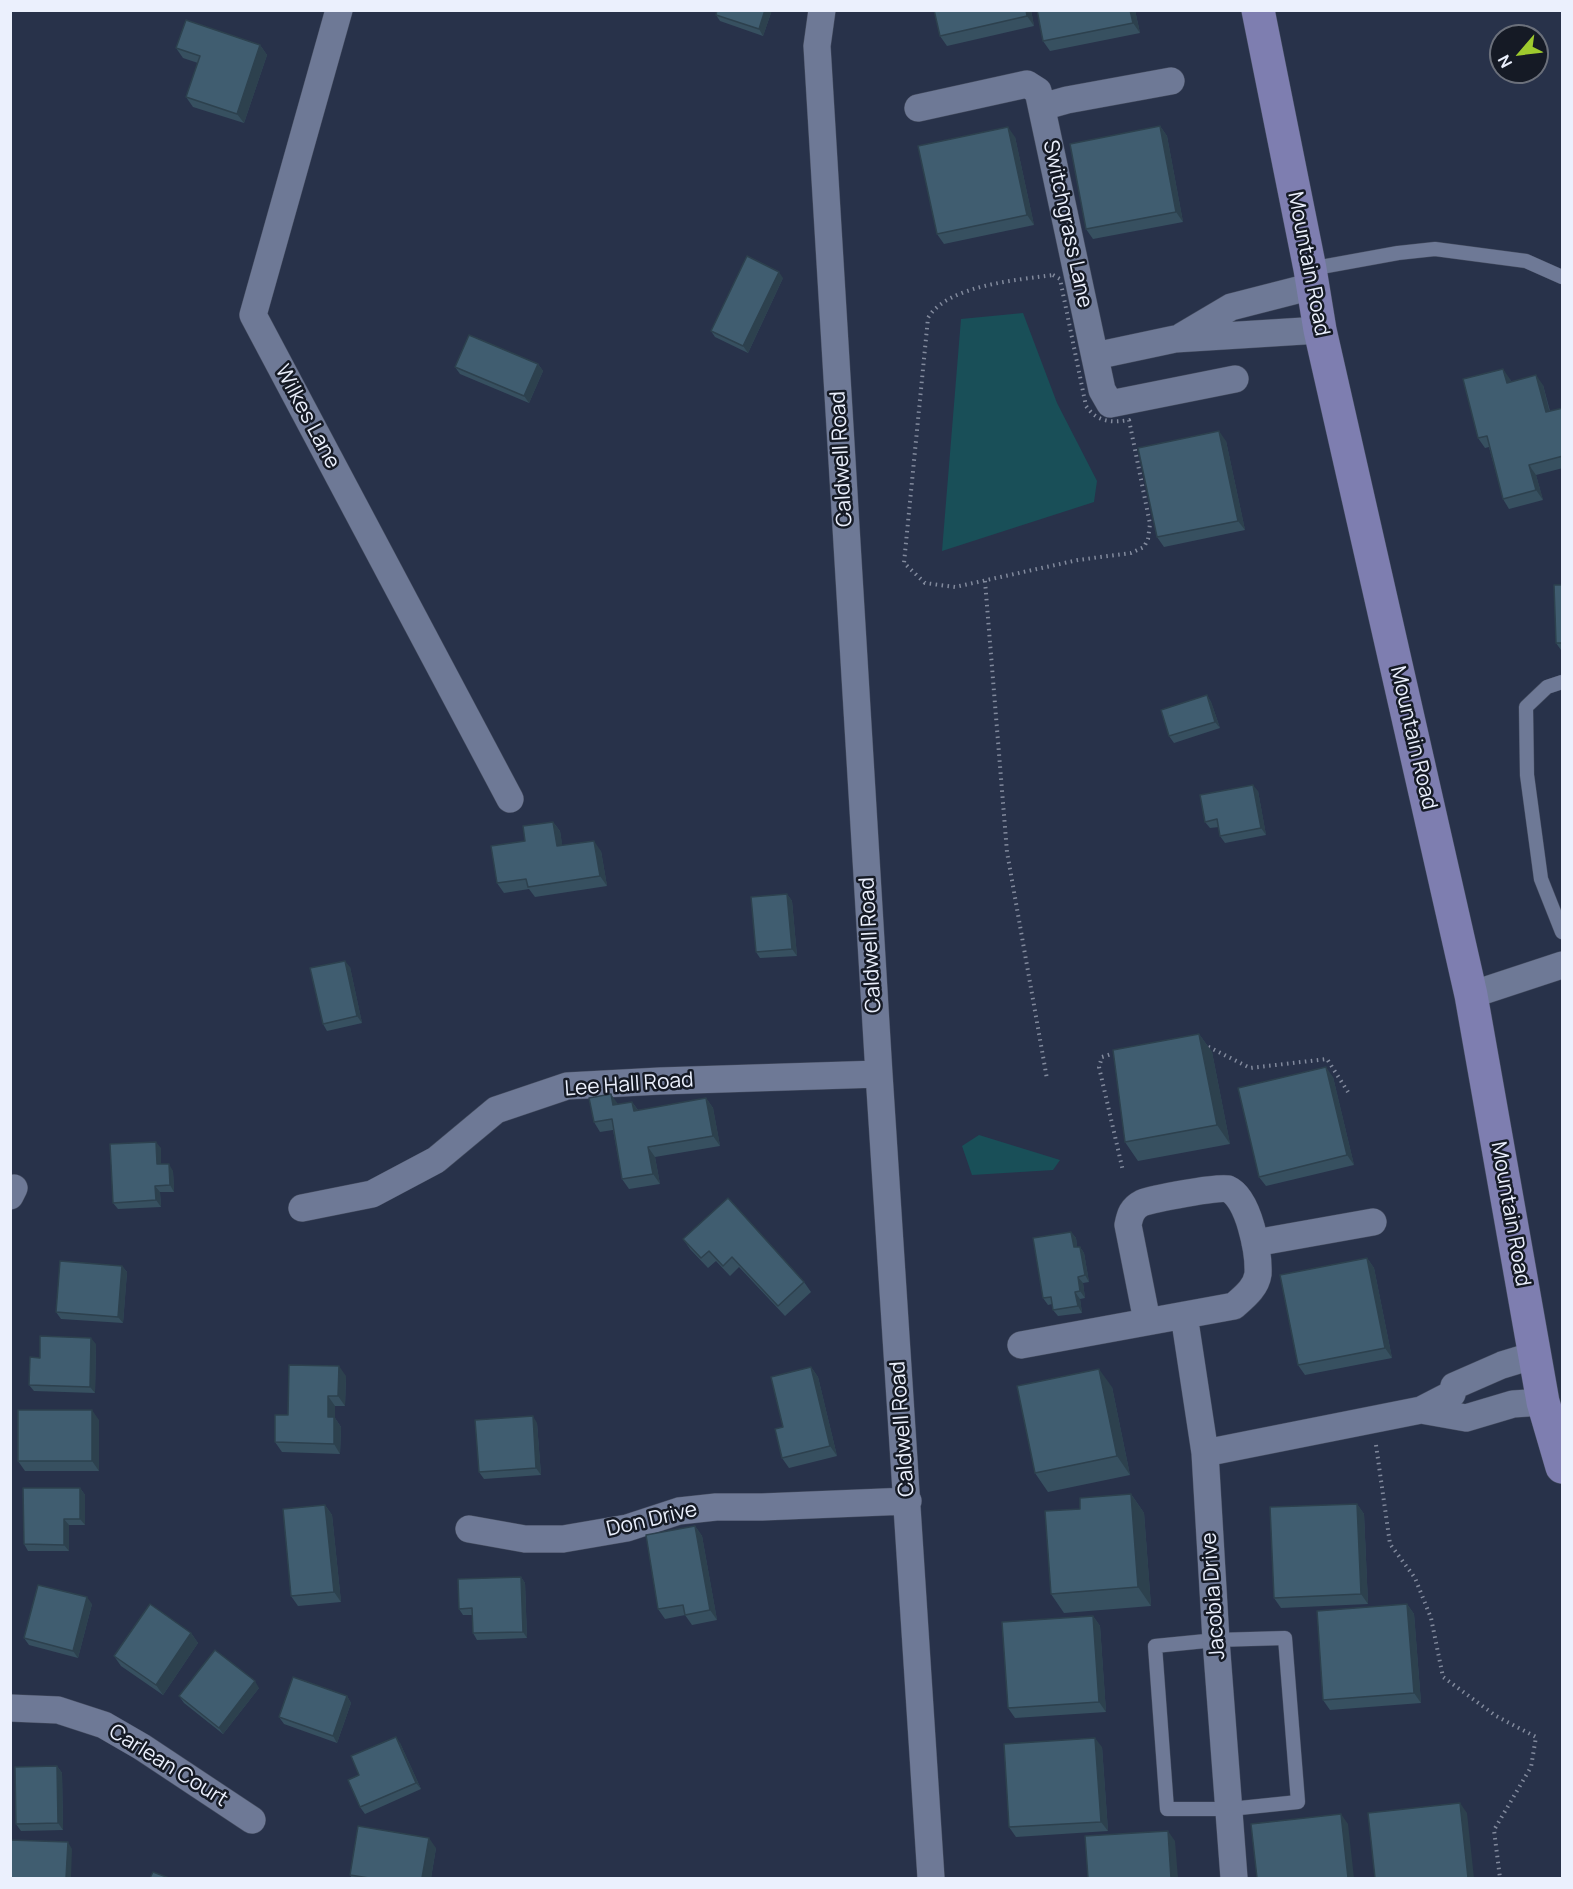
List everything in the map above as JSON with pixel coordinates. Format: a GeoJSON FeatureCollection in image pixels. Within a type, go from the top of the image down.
{"type":"FeatureCollection","features":[{"type":"Feature","properties":{"kind":"main road","name":"Mountain Road"},"geometry":{"type":"LineString","coordinates":[[1258,10],[1320,330],[1471,995],[1543,1402],[1562,1457]]}},
{"type":"Feature","properties":{"kind":"street","name":"Wilkes Lane"},"geometry":{"type":"LineString","coordinates":[[339,10],[253,315],[510,798]]}},
{"type":"Feature","properties":{"kind":"street","name":"Caldwell Road"},"geometry":{"type":"LineString","coordinates":[[822,10],[817,46],[879,1074],[932,1878]]}},
{"type":"Feature","properties":{"kind":"street"},"geometry":{"type":"LineString","coordinates":[[918,108],[1027,84],[1040,99],[1067,100],[1171,81]]}},
{"type":"Feature","properties":{"kind":"street","name":"Switchgrass Lane"},"geometry":{"type":"LineString","coordinates":[[1040,99],[1102,390],[1110,404],[1235,379]]}},
{"type":"Feature","properties":{"kind":"street"},"geometry":{"type":"LineString","coordinates":[[1175,339],[1231,307],[1311,277]]}},
{"type":"Feature","properties":{"kind":"street"},"geometry":{"type":"LineString","coordinates":[[1095,356],[1175,339],[1320,330]]}},
{"type":"Feature","properties":{"kind":"street"},"geometry":{"type":"LineString","coordinates":[[1471,995],[1563,964]]}},
{"type":"Feature","properties":{"kind":"street","name":"Lee Hall Road"},"geometry":{"type":"LineString","coordinates":[[302,1208],[372,1194],[436,1160],[496,1110],[567,1086],[879,1074]]}},
{"type":"Feature","properties":{"kind":"street"},"geometry":{"type":"LineString","coordinates":[[1021,1345],[1234,1306],[1250,1292],[1258,1275],[1255,1243],[1248,1215],[1239,1199],[1228,1189],[1214,1188],[1142,1203],[1131,1211],[1128,1225],[1147,1321]]}},
{"type":"Feature","properties":{"kind":"street"},"geometry":{"type":"LineString","coordinates":[[1255,1243],[1373,1222]]}},
{"type":"Feature","properties":{"kind":"street","name":"Jacobia Drive"},"geometry":{"type":"LineString","coordinates":[[1184,1314],[1205,1453],[1216,1641],[1234,1878]]}},
{"type":"Feature","properties":{"kind":"street"},"geometry":{"type":"LineString","coordinates":[[1205,1453],[1421,1410],[1452,1394],[1454,1386],[1502,1365],[1535,1355]]}},
{"type":"Feature","properties":{"kind":"street"},"geometry":{"type":"LineString","coordinates":[[1421,1410],[1466,1418],[1513,1404],[1543,1402]]}},
{"type":"Feature","properties":{"kind":"street","name":"Don Drive"},"geometry":{"type":"LineString","coordinates":[[469,1529],[525,1539],[563,1539],[627,1528],[679,1511],[716,1507],[908,1501]]}},
{"type":"Feature","properties":{"kind":"street","name":"Carlean Court"},"geometry":{"type":"LineString","coordinates":[[10,1708],[58,1710],[104,1725],[142,1747],[252,1820]]}},
{"type":"Feature","properties":{"kind":"lane"},"geometry":{"type":"LineString","coordinates":[[1311,277],[1398,253],[1435,249],[1526,261],[1563,276]]}},
{"type":"Feature","properties":{"kind":"lane"},"geometry":{"type":"LineString","coordinates":[[1563,682],[1547,687],[1526,707],[1527,776],[1541,879],[1563,932]]}},
{"type":"Feature","properties":{"kind":"lane"},"geometry":{"type":"LineString","coordinates":[[1285,1638],[1298,1802],[1230,1809],[1167,1809],[1155,1646],[1216,1641],[1285,1638]]}},
{"type":"Feature","properties":{"kind":"path"},"geometry":{"type":"LineString","coordinates":[[1053,275],[1060,279],[1086,406],[1101,420],[1114,423],[1129,420],[1150,524],[1148,539],[1144,547],[1131,553],[1078,560],[985,581],[955,587],[925,583],[904,563],[928,318],[936,307],[972,290],[1053,275]]}},
{"type":"Feature","properties":{"kind":"path"},"geometry":{"type":"LineString","coordinates":[[985,581],[1007,852],[1047,1079]]}},
{"type":"Feature","properties":{"kind":"path"},"geometry":{"type":"LineString","coordinates":[[1202,1044],[1250,1068],[1327,1059],[1348,1092]]}},
{"type":"Feature","properties":{"kind":"path"},"geometry":{"type":"LineString","coordinates":[[1119,1051],[1101,1057],[1099,1067],[1123,1171]]}},
{"type":"Feature","properties":{"kind":"path"},"geometry":{"type":"LineString","coordinates":[[1375,1438],[1390,1544],[1415,1578],[1431,1618],[1443,1677],[1496,1716],[1536,1737],[1531,1767],[1494,1830],[1500,1878]]}},
{"type":"Feature","properties":{"kind":"shaded area"},"geometry":{"type":"Polygon","coordinates":[[[1023,313],[1057,403],[1097,481],[1094,502],[942,551],[961,319],[1023,313]]]}},
{"type":"Feature","properties":{"kind":"shaded area"},"geometry":{"type":"Polygon","coordinates":[[[979,1135],[1060,1160],[1053,1170],[972,1175],[962,1146],[979,1135]]]}},
{"type":"Feature","properties":{"kind":"building"},"geometry":{"type":"Polygon","coordinates":[[[717,10],[765,10],[759,29],[716,15],[717,10]]]}},
{"type":"Feature","properties":{"kind":"building"},"geometry":{"type":"Polygon","coordinates":[[[934,10],[1026,10],[1027,16],[940,36],[934,10]]]}},
{"type":"Feature","properties":{"kind":"building"},"geometry":{"type":"Polygon","coordinates":[[[1037,10],[1130,10],[1133,23],[1043,41],[1037,10]]]}},
{"type":"Feature","properties":{"kind":"building"},"geometry":{"type":"Polygon","coordinates":[[[186,20],[260,45],[237,114],[186,97],[200,56],[176,48],[186,20]]]}},
{"type":"Feature","properties":{"kind":"building"},"geometry":{"type":"Polygon","coordinates":[[[1160,126],[1176,212],[1086,229],[1070,144],[1160,126]]]}},
{"type":"Feature","properties":{"kind":"building"},"geometry":{"type":"Polygon","coordinates":[[[1008,127],[1027,215],[937,234],[918,146],[1008,127]]]}},
{"type":"Feature","properties":{"kind":"building"},"geometry":{"type":"Polygon","coordinates":[[[747,256],[779,272],[743,346],[711,331],[747,256]]]}},
{"type":"Feature","properties":{"kind":"building"},"geometry":{"type":"Polygon","coordinates":[[[469,335],[538,364],[524,396],[455,367],[469,335]]]}},
{"type":"Feature","properties":{"kind":"building"},"geometry":{"type":"Polygon","coordinates":[[[1503,369],[1507,383],[1536,375],[1546,412],[1563,408],[1563,456],[1529,465],[1536,490],[1503,499],[1487,436],[1478,438],[1463,379],[1503,369]]]}},
{"type":"Feature","properties":{"kind":"building"},"geometry":{"type":"Polygon","coordinates":[[[1219,431],[1238,521],[1157,537],[1138,448],[1219,431]]]}},
{"type":"Feature","properties":{"kind":"building"},"geometry":{"type":"Polygon","coordinates":[[[1554,585],[1563,585],[1563,643],[1556,643],[1554,585]]]}},
{"type":"Feature","properties":{"kind":"building"},"geometry":{"type":"Polygon","coordinates":[[[1207,695],[1215,722],[1169,736],[1161,710],[1207,695]]]}},
{"type":"Feature","properties":{"kind":"building"},"geometry":{"type":"Polygon","coordinates":[[[1253,785],[1261,828],[1220,836],[1217,819],[1205,822],[1200,795],[1253,785]]]}},
{"type":"Feature","properties":{"kind":"building"},"geometry":{"type":"Polygon","coordinates":[[[553,822],[557,846],[594,841],[600,876],[528,887],[526,879],[497,883],[491,846],[525,841],[523,826],[553,822]]]}},
{"type":"Feature","properties":{"kind":"building"},"geometry":{"type":"Polygon","coordinates":[[[787,894],[792,949],[756,952],[751,897],[787,894]]]}},
{"type":"Feature","properties":{"kind":"building"},"geometry":{"type":"Polygon","coordinates":[[[345,961],[357,1016],[323,1024],[310,968],[345,961]]]}},
{"type":"Feature","properties":{"kind":"building"},"geometry":{"type":"Polygon","coordinates":[[[1199,1034],[1217,1125],[1125,1142],[1113,1050],[1199,1034]]]}},
{"type":"Feature","properties":{"kind":"building"},"geometry":{"type":"Polygon","coordinates":[[[1326,1067],[1347,1155],[1259,1177],[1238,1088],[1326,1067]]]}},
{"type":"Feature","properties":{"kind":"building"},"geometry":{"type":"Polygon","coordinates":[[[611,1094],[613,1105],[632,1102],[634,1111],[706,1098],[713,1136],[648,1147],[653,1174],[622,1179],[612,1119],[594,1122],[589,1098],[611,1094]]]}},
{"type":"Feature","properties":{"kind":"building"},"geometry":{"type":"Polygon","coordinates":[[[156,1142],[157,1164],[169,1164],[170,1185],[155,1186],[156,1200],[113,1203],[110,1144],[156,1142]]]}},
{"type":"Feature","properties":{"kind":"building"},"geometry":{"type":"Polygon","coordinates":[[[728,1198],[804,1282],[778,1306],[732,1257],[723,1266],[709,1251],[701,1258],[683,1239],[728,1198]]]}},
{"type":"Feature","properties":{"kind":"building"},"geometry":{"type":"Polygon","coordinates":[[[1071,1232],[1074,1247],[1080,1247],[1085,1275],[1078,1277],[1080,1291],[1075,1292],[1078,1306],[1053,1310],[1051,1297],[1043,1298],[1033,1238],[1071,1232]]]}},
{"type":"Feature","properties":{"kind":"building"},"geometry":{"type":"Polygon","coordinates":[[[1367,1258],[1385,1348],[1298,1365],[1280,1275],[1367,1258]]]}},
{"type":"Feature","properties":{"kind":"building"},"geometry":{"type":"Polygon","coordinates":[[[60,1261],[122,1266],[118,1317],[56,1312],[60,1261]]]}},
{"type":"Feature","properties":{"kind":"building"},"geometry":{"type":"Polygon","coordinates":[[[40,1336],[91,1338],[90,1387],[29,1385],[30,1357],[40,1358],[40,1336]]]}},
{"type":"Feature","properties":{"kind":"building"},"geometry":{"type":"Polygon","coordinates":[[[289,1365],[339,1366],[338,1396],[328,1396],[328,1417],[334,1417],[334,1444],[275,1442],[275,1415],[288,1415],[289,1365]]]}},
{"type":"Feature","properties":{"kind":"building"},"geometry":{"type":"Polygon","coordinates":[[[811,1367],[830,1446],[782,1458],[775,1429],[783,1427],[771,1377],[811,1367]]]}},
{"type":"Feature","properties":{"kind":"building"},"geometry":{"type":"Polygon","coordinates":[[[1099,1369],[1117,1456],[1035,1473],[1017,1386],[1099,1369]]]}},
{"type":"Feature","properties":{"kind":"building"},"geometry":{"type":"Polygon","coordinates":[[[18,1410],[92,1410],[92,1461],[18,1461],[18,1410]]]}},
{"type":"Feature","properties":{"kind":"building"},"geometry":{"type":"Polygon","coordinates":[[[533,1416],[536,1468],[479,1472],[475,1420],[533,1416]]]}},
{"type":"Feature","properties":{"kind":"building"},"geometry":{"type":"Polygon","coordinates":[[[23,1488],[80,1488],[80,1519],[64,1519],[64,1545],[24,1544],[23,1488]]]}},
{"type":"Feature","properties":{"kind":"building"},"geometry":{"type":"Polygon","coordinates":[[[1131,1494],[1138,1587],[1051,1594],[1045,1511],[1080,1509],[1080,1498],[1131,1494]]]}},
{"type":"Feature","properties":{"kind":"building"},"geometry":{"type":"Polygon","coordinates":[[[1357,1504],[1361,1594],[1274,1598],[1270,1507],[1357,1504]]]}},
{"type":"Feature","properties":{"kind":"building"},"geometry":{"type":"Polygon","coordinates":[[[325,1505],[334,1592],[291,1596],[283,1509],[325,1505]]]}},
{"type":"Feature","properties":{"kind":"building"},"geometry":{"type":"Polygon","coordinates":[[[695,1526],[710,1610],[685,1615],[683,1605],[658,1609],[646,1535],[695,1526]]]}},
{"type":"Feature","properties":{"kind":"building"},"geometry":{"type":"Polygon","coordinates":[[[521,1577],[523,1632],[473,1633],[472,1608],[459,1609],[458,1579],[521,1577]]]}},
{"type":"Feature","properties":{"kind":"building"},"geometry":{"type":"Polygon","coordinates":[[[38,1585],[87,1597],[73,1651],[24,1638],[38,1585]]]}},
{"type":"Feature","properties":{"kind":"building"},"geometry":{"type":"Polygon","coordinates":[[[150,1604],[191,1633],[156,1685],[114,1656],[150,1604]]]}},
{"type":"Feature","properties":{"kind":"building"},"geometry":{"type":"Polygon","coordinates":[[[1407,1604],[1414,1693],[1323,1700],[1317,1611],[1407,1604]]]}},
{"type":"Feature","properties":{"kind":"building"},"geometry":{"type":"Polygon","coordinates":[[[1093,1616],[1099,1702],[1008,1708],[1002,1622],[1093,1616]]]}},
{"type":"Feature","properties":{"kind":"building"},"geometry":{"type":"Polygon","coordinates":[[[215,1650],[255,1681],[219,1728],[179,1696],[215,1650]]]}},
{"type":"Feature","properties":{"kind":"building"},"geometry":{"type":"Polygon","coordinates":[[[293,1677],[347,1696],[333,1736],[279,1717],[293,1677]]]}},
{"type":"Feature","properties":{"kind":"building"},"geometry":{"type":"Polygon","coordinates":[[[396,1737],[416,1783],[360,1807],[348,1780],[359,1775],[351,1756],[396,1737]]]}},
{"type":"Feature","properties":{"kind":"building"},"geometry":{"type":"Polygon","coordinates":[[[1095,1738],[1101,1822],[1009,1827],[1004,1744],[1095,1738]]]}},
{"type":"Feature","properties":{"kind":"building"},"geometry":{"type":"Polygon","coordinates":[[[57,1766],[58,1823],[16,1824],[15,1767],[57,1766]]]}},
{"type":"Feature","properties":{"kind":"building"},"geometry":{"type":"Polygon","coordinates":[[[1460,1803],[1468,1878],[1375,1878],[1368,1813],[1460,1803]]]}},
{"type":"Feature","properties":{"kind":"building"},"geometry":{"type":"Polygon","coordinates":[[[1341,1814],[1348,1878],[1257,1878],[1251,1824],[1341,1814]]]}},
{"type":"Feature","properties":{"kind":"building"},"geometry":{"type":"Polygon","coordinates":[[[358,1826],[429,1838],[422,1878],[369,1878],[350,1875],[358,1826]]]}},
{"type":"Feature","properties":{"kind":"building"},"geometry":{"type":"Polygon","coordinates":[[[1168,1831],[1171,1878],[1088,1878],[1085,1836],[1168,1831]]]}},
{"type":"Feature","properties":{"kind":"building"},"geometry":{"type":"Polygon","coordinates":[[[10,1840],[68,1842],[66,1878],[10,1878],[10,1840]]]}},
{"type":"Feature","properties":{"kind":"building"},"geometry":{"type":"Polygon","coordinates":[[[153,1872],[169,1878],[150,1878],[153,1872]]]}}]}
